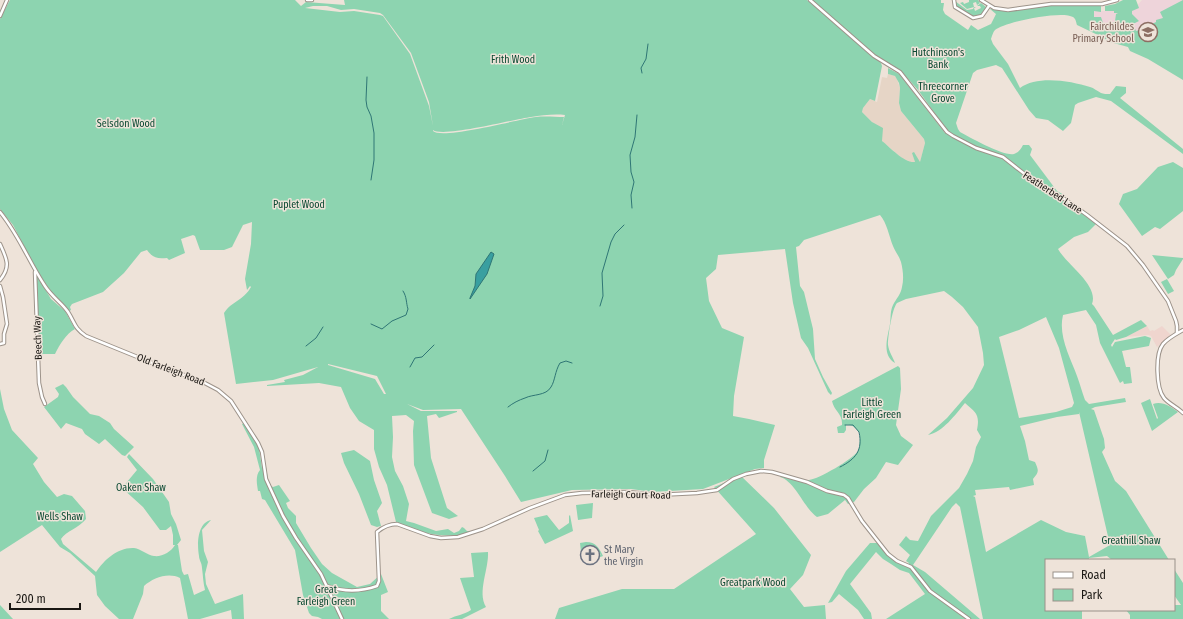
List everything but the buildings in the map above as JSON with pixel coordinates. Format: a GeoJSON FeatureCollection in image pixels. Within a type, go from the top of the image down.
{"type":"FeatureCollection","features":[{"type":"Feature","properties":{"kind":"street"},"geometry":{"type":"LineString","coordinates":[[0,16],[7,0]]}},
{"type":"Feature","properties":{"kind":"street"},"geometry":{"type":"LineString","coordinates":[[307,0],[312,0]]}},
{"type":"Feature","properties":{"kind":"street","name":"Featherbed Lane"},"geometry":{"type":"LineString","coordinates":[[810,0],[874,56],[900,72],[938,121],[953,136],[976,148],[1002,157],[1036,183],[1066,200],[1088,215],[1127,246],[1143,265],[1168,301],[1177,326],[1177,333]]}},
{"type":"Feature","properties":{"kind":"street"},"geometry":{"type":"LineString","coordinates":[[954,0],[955,7],[973,18],[982,16],[989,6]]}},
{"type":"Feature","properties":{"kind":"street"},"geometry":{"type":"LineString","coordinates":[[980,0],[989,6],[1008,10],[1049,4],[1091,2],[1104,3],[1117,0]]}},
{"type":"Feature","properties":{"kind":"street","name":"Old Farleigh Road"},"geometry":{"type":"LineString","coordinates":[[0,212],[12,227],[34,270],[49,293],[67,311],[75,327],[86,336],[201,381],[218,390],[230,401],[258,443],[262,452],[266,479],[283,516],[327,586],[342,619]]}},
{"type":"Feature","properties":{"kind":"street"},"geometry":{"type":"LineString","coordinates":[[0,244],[5,254],[7,266],[6,272],[0,280]]}},
{"type":"Feature","properties":{"kind":"street","name":"Beech Way"},"geometry":{"type":"LineString","coordinates":[[34,270],[39,383],[45,404]]}},
{"type":"Feature","properties":{"kind":"street"},"geometry":{"type":"LineString","coordinates":[[0,286],[7,324],[4,334],[4,344],[0,344]]}},
{"type":"Feature","properties":{"kind":"street"},"geometry":{"type":"LineString","coordinates":[[1177,326],[1183,330],[1163,343],[1158,356],[1158,371],[1160,388],[1163,396],[1167,401],[1183,413]]}},
{"type":"Feature","properties":{"kind":"street","name":"Farleigh Court Road"},"geometry":{"type":"LineString","coordinates":[[327,586],[347,591],[362,590],[377,586],[379,581],[377,532],[392,524],[397,524],[430,536],[441,538],[458,536],[483,529],[530,508],[565,495],[628,492],[675,495],[712,491],[717,490],[733,479],[761,471],[772,472],[807,482],[827,491],[844,495],[852,503],[856,514],[871,535],[888,554],[916,571],[930,591],[969,619]]}},
{"type":"Feature","properties":{"kind":"street"},"geometry":{"type":"LineString","coordinates":[[331,594],[334,588]]}},
{"type":"Feature","properties":{"kind":"shaded area","name":"Fairchildes Primary School"},"geometry":{"type":"Polygon","coordinates":[[[1142,0],[1183,0],[1183,72],[1109,35],[1094,17],[1093,11],[1117,11],[1135,8],[1142,0]]]}},
{"type":"Feature","properties":{"kind":"shaded area"},"geometry":{"type":"Polygon","coordinates":[[[888,74],[895,76],[897,79],[900,88],[899,103],[901,111],[924,139],[925,143],[920,163],[913,155],[915,162],[910,162],[903,159],[882,141],[873,123],[862,112],[863,108],[870,99],[877,102],[882,77],[887,78],[888,74]]]}},
{"type":"Feature","properties":{"kind":"shaded area"},"geometry":{"type":"Polygon","coordinates":[[[1147,326],[1150,331],[1154,331],[1162,326],[1171,335],[1157,347],[1151,336],[1148,335],[1126,337],[1147,326]]]}},
{"type":"Feature","properties":{"kind":"green space"},"geometry":{"type":"Polygon","coordinates":[[[10,0],[295,0],[301,6],[306,2],[345,5],[344,0],[807,0],[881,63],[882,66],[875,101],[870,99],[863,108],[862,112],[872,122],[883,128],[882,141],[893,151],[902,158],[911,162],[915,162],[912,153],[914,152],[920,162],[925,143],[924,139],[901,111],[899,103],[899,83],[895,76],[888,74],[888,68],[899,74],[945,133],[947,130],[918,90],[902,72],[877,57],[812,0],[941,0],[941,3],[944,3],[943,10],[945,14],[968,30],[971,25],[978,30],[991,24],[996,14],[990,9],[1009,11],[1051,5],[1101,5],[1101,12],[1094,11],[1094,17],[1101,17],[1104,26],[1109,26],[1115,21],[1116,14],[1118,13],[1114,13],[1114,11],[1105,11],[1105,6],[1115,4],[1123,0],[1136,0],[1139,8],[1132,11],[1132,14],[1139,21],[1133,24],[1136,31],[1144,28],[1143,26],[1148,24],[1150,25],[1156,22],[1156,20],[1163,18],[1160,12],[1183,0],[1183,80],[1148,59],[1130,51],[1128,47],[1110,42],[1077,25],[1073,17],[1067,15],[1033,18],[1009,24],[995,30],[991,39],[1008,64],[1020,88],[1027,84],[1045,80],[1064,81],[1091,87],[1105,94],[1110,94],[1116,86],[1126,87],[1126,93],[1120,98],[1183,149],[1183,154],[1111,101],[1096,97],[1075,105],[1071,123],[1063,131],[1048,120],[1036,118],[1029,110],[1002,68],[996,65],[977,70],[973,73],[956,123],[960,132],[1003,153],[1014,154],[1019,151],[1023,145],[1029,145],[1032,149],[1030,155],[1057,191],[1064,195],[1071,205],[1096,224],[1088,232],[1074,237],[1058,249],[1087,282],[1093,297],[1092,304],[1113,335],[1141,320],[1147,326],[1126,337],[1115,339],[1111,345],[1112,347],[1115,342],[1145,336],[1151,338],[1149,346],[1122,351],[1126,367],[1130,367],[1132,383],[1124,384],[1123,381],[1120,383],[1100,343],[1096,325],[1086,310],[1063,315],[1062,331],[1063,339],[1085,400],[1089,404],[1125,398],[1126,402],[1091,409],[1094,410],[1104,439],[1105,448],[1102,452],[1115,481],[1126,491],[1168,559],[1111,559],[1107,556],[1089,559],[1045,559],[1045,611],[1082,611],[1082,619],[983,619],[960,507],[956,503],[913,565],[925,572],[980,619],[886,619],[925,594],[909,573],[900,570],[883,559],[876,552],[850,584],[871,613],[872,619],[864,619],[858,610],[839,594],[832,602],[828,603],[846,571],[870,543],[877,543],[893,560],[907,566],[909,563],[906,561],[910,555],[899,545],[906,536],[910,540],[918,541],[931,516],[959,488],[973,461],[976,447],[981,437],[977,430],[978,420],[976,414],[965,403],[944,427],[928,435],[947,418],[973,388],[984,365],[978,327],[963,307],[952,297],[944,291],[906,299],[897,303],[892,317],[888,345],[895,363],[888,355],[886,345],[891,310],[900,294],[903,274],[902,265],[893,246],[888,230],[880,215],[804,240],[799,246],[796,247],[800,286],[804,292],[813,329],[815,359],[832,393],[831,395],[828,392],[808,348],[801,338],[793,303],[785,249],[718,255],[716,269],[706,278],[709,301],[722,328],[744,337],[734,396],[733,416],[775,425],[764,460],[764,468],[755,469],[703,489],[653,492],[631,489],[572,490],[521,502],[461,409],[423,410],[407,404],[421,411],[457,411],[439,418],[436,414],[427,416],[431,458],[447,508],[458,516],[449,519],[432,513],[414,465],[414,421],[406,415],[392,416],[392,457],[395,471],[403,486],[409,504],[406,521],[436,531],[448,529],[454,533],[459,531],[462,527],[471,533],[451,536],[415,530],[396,522],[387,485],[379,467],[374,449],[374,430],[359,421],[350,408],[341,387],[319,383],[267,386],[285,382],[284,380],[303,375],[318,367],[273,380],[236,384],[224,313],[230,306],[245,295],[251,287],[250,286],[247,290],[245,279],[251,244],[252,222],[243,225],[232,247],[224,250],[200,250],[195,236],[193,235],[181,239],[185,253],[169,260],[167,258],[160,258],[151,255],[147,250],[141,252],[124,273],[103,292],[72,304],[70,307],[71,310],[69,311],[51,292],[36,269],[13,225],[0,209],[0,19],[10,0]],[[313,6],[305,8],[340,12],[354,11],[383,16],[410,54],[429,106],[433,126],[429,102],[411,53],[383,15],[380,13],[354,9],[341,10],[327,6],[313,6]],[[565,115],[535,116],[450,132],[433,131],[439,133],[450,133],[539,117],[564,117],[562,125],[565,115]],[[1046,317],[1019,330],[999,337],[1019,418],[1056,412],[1072,407],[1074,403],[1059,348],[1046,317]],[[328,365],[375,379],[384,394],[386,394],[377,376],[328,365]],[[1079,412],[1079,414],[1057,417],[1020,426],[1029,460],[1035,462],[1038,469],[1033,479],[1034,485],[1010,490],[1009,487],[975,490],[976,495],[973,496],[975,497],[986,552],[1041,520],[1066,532],[1085,536],[1089,557],[1110,545],[1079,412]]]}},
{"type":"Feature","properties":{"kind":"green space"},"geometry":{"type":"Polygon","coordinates":[[[969,0],[978,0],[980,3],[977,5],[976,2],[973,3],[974,7],[967,9],[960,3],[963,2],[964,4],[969,2],[969,0]]]}},
{"type":"Feature","properties":{"kind":"green space"},"geometry":{"type":"Polygon","coordinates":[[[955,1],[967,10],[973,9],[974,7],[976,7],[974,8],[975,11],[981,8],[980,6],[977,6],[981,3],[986,7],[986,9],[980,16],[974,17],[956,6],[955,1]]]}},
{"type":"Feature","properties":{"kind":"green space"},"geometry":{"type":"Polygon","coordinates":[[[1173,162],[1183,168],[1183,211],[1160,229],[1155,227],[1142,236],[1119,204],[1123,194],[1137,189],[1158,167],[1173,162]]]}},
{"type":"Feature","properties":{"kind":"green space"},"geometry":{"type":"Polygon","coordinates":[[[1152,255],[1183,259],[1174,275],[1168,279],[1152,255]]]}},
{"type":"Feature","properties":{"kind":"green space"},"geometry":{"type":"Polygon","coordinates":[[[36,274],[51,299],[65,311],[75,329],[64,340],[55,354],[39,354],[36,274]]]}},
{"type":"Feature","properties":{"kind":"green space"},"geometry":{"type":"Polygon","coordinates":[[[1167,279],[1174,291],[1168,294],[1161,282],[1167,279]]]}},
{"type":"Feature","properties":{"kind":"green space","name":"Little Farleigh Green"},"geometry":{"type":"Polygon","coordinates":[[[898,366],[900,368],[901,389],[896,425],[901,436],[913,445],[898,465],[886,462],[876,478],[864,489],[854,502],[848,504],[845,500],[828,514],[817,517],[808,508],[795,489],[785,479],[780,477],[782,474],[803,480],[814,479],[855,455],[859,449],[860,433],[854,427],[846,425],[846,430],[844,433],[838,433],[837,427],[842,425],[842,421],[832,401],[898,366]]]}},
{"type":"Feature","properties":{"kind":"green space"},"geometry":{"type":"Polygon","coordinates":[[[63,384],[73,397],[90,414],[99,416],[110,423],[114,429],[134,447],[125,456],[105,439],[99,444],[85,434],[82,429],[66,423],[61,429],[44,407],[58,397],[59,394],[55,388],[63,384]]]}},
{"type":"Feature","properties":{"kind":"green space"},"geometry":{"type":"Polygon","coordinates":[[[0,389],[4,409],[12,430],[38,458],[33,464],[44,482],[57,497],[64,494],[72,496],[85,511],[86,519],[80,525],[63,536],[61,539],[63,544],[96,572],[112,555],[128,548],[134,548],[151,555],[160,556],[166,554],[173,548],[175,545],[173,545],[171,526],[166,530],[160,530],[143,507],[122,488],[137,470],[127,457],[129,454],[153,479],[169,502],[171,514],[181,540],[177,545],[182,571],[184,575],[188,574],[194,595],[205,590],[202,566],[199,557],[198,541],[203,525],[211,520],[202,530],[204,551],[208,562],[205,574],[206,584],[215,604],[243,594],[244,619],[232,619],[231,610],[200,619],[188,619],[180,578],[175,576],[166,576],[156,578],[144,586],[143,594],[133,619],[119,619],[105,606],[97,595],[95,576],[70,553],[60,547],[42,525],[0,552],[0,389]]]}},
{"type":"Feature","properties":{"kind":"green space"},"geometry":{"type":"Polygon","coordinates":[[[1150,399],[1157,419],[1158,418],[1153,404],[1156,403],[1166,405],[1178,412],[1152,431],[1141,403],[1150,399]]]}},
{"type":"Feature","properties":{"kind":"green space","name":"Great Farleigh Green"},"geometry":{"type":"Polygon","coordinates":[[[244,423],[259,448],[262,468],[266,467],[269,485],[273,487],[279,485],[290,501],[286,503],[288,508],[296,516],[296,523],[322,564],[332,573],[357,587],[370,584],[381,574],[388,592],[381,595],[381,611],[389,619],[322,619],[312,616],[309,613],[303,595],[295,550],[265,500],[262,499],[260,491],[258,491],[257,477],[260,470],[254,447],[242,424],[244,423]]]}},
{"type":"Feature","properties":{"kind":"green space"},"geometry":{"type":"Polygon","coordinates":[[[354,450],[370,461],[374,480],[382,503],[377,511],[381,526],[377,527],[371,525],[359,494],[344,463],[341,453],[354,450]]]}},
{"type":"Feature","properties":{"kind":"green space","name":"Greatpark Wood"},"geometry":{"type":"Polygon","coordinates":[[[741,476],[774,508],[811,555],[803,575],[790,589],[804,607],[825,605],[826,619],[555,619],[559,608],[622,589],[674,589],[756,534],[714,487],[741,476]]]}},
{"type":"Feature","properties":{"kind":"green space"},"geometry":{"type":"Polygon","coordinates":[[[593,503],[592,518],[578,520],[576,505],[593,503]]]}},
{"type":"Feature","properties":{"kind":"green space"},"geometry":{"type":"Polygon","coordinates":[[[547,515],[559,530],[569,523],[570,515],[573,531],[545,544],[538,531],[539,530],[534,518],[547,515]]]}},
{"type":"Feature","properties":{"kind":"green space"},"geometry":{"type":"Polygon","coordinates":[[[586,542],[595,544],[603,556],[585,563],[584,561],[601,555],[598,552],[595,554],[594,551],[584,555],[584,559],[581,552],[580,543],[586,542]]]}},
{"type":"Feature","properties":{"kind":"green space"},"geometry":{"type":"Polygon","coordinates":[[[488,552],[483,587],[486,607],[462,619],[449,619],[471,610],[460,578],[474,577],[471,553],[488,552]]]}},
{"type":"Feature","properties":{"kind":"green space"},"geometry":{"type":"Polygon","coordinates":[[[1175,571],[1183,583],[1183,619],[1130,619],[1130,615],[1127,611],[1175,611],[1175,605],[1181,605],[1175,596],[1175,571]]]}},
{"type":"Feature","properties":{"kind":"green space"},"geometry":{"type":"Polygon","coordinates":[[[0,605],[13,619],[0,619],[0,605]]]}},
{"type":"Feature","properties":{"kind":"water"},"geometry":{"type":"Polygon","coordinates":[[[491,252],[494,254],[487,274],[470,299],[475,286],[476,274],[491,252]]]}},
{"type":"Feature","properties":{"kind":"waterway"},"geometry":{"type":"LineString","coordinates":[[642,73],[641,68],[646,59],[648,44]]}},
{"type":"Feature","properties":{"kind":"waterway"},"geometry":{"type":"LineString","coordinates":[[367,77],[366,100],[374,133],[374,160],[371,180]]}},
{"type":"Feature","properties":{"kind":"waterway"},"geometry":{"type":"LineString","coordinates":[[632,208],[631,195],[634,182],[631,172],[630,155],[635,137],[637,115]]}},
{"type":"Feature","properties":{"kind":"waterway"},"geometry":{"type":"LineString","coordinates":[[600,306],[603,296],[602,273],[611,242],[615,234],[624,225]]}},
{"type":"Feature","properties":{"kind":"waterway"},"geometry":{"type":"LineString","coordinates":[[371,324],[382,329],[392,321],[406,315],[408,309],[403,291]]}},
{"type":"Feature","properties":{"kind":"waterway"},"geometry":{"type":"LineString","coordinates":[[306,346],[316,338],[323,327]]}},
{"type":"Feature","properties":{"kind":"waterway"},"geometry":{"type":"LineString","coordinates":[[410,367],[415,358],[422,357],[434,345]]}},
{"type":"Feature","properties":{"kind":"waterway"},"geometry":{"type":"LineString","coordinates":[[508,407],[523,399],[549,390],[560,363],[566,361],[572,363]]}},
{"type":"Feature","properties":{"kind":"waterway"},"geometry":{"type":"LineString","coordinates":[[840,467],[854,457],[860,444],[859,432],[853,425],[845,425]]}},
{"type":"Feature","properties":{"kind":"waterway"},"geometry":{"type":"LineString","coordinates":[[533,471],[545,461],[548,450]]}},
{"type":"Feature","properties":{"kind":"place","name":"Fairchildes Primary School"},"geometry":{"type":"Point","coordinates":[1148,32]}},
{"type":"Feature","properties":{"kind":"place","name":"St Mary the Virgin"},"geometry":{"type":"Point","coordinates":[590,555]}},
{"type":"Feature","properties":{"kind":"park label","name":"Hutchinson's Bank"},"geometry":{"type":"Point","coordinates":[938,58]}},
{"type":"Feature","properties":{"kind":"park label","name":"Frith Wood"},"geometry":{"type":"Point","coordinates":[513,59]}},
{"type":"Feature","properties":{"kind":"park label","name":"Threecorner Grove"},"geometry":{"type":"Point","coordinates":[943,92]}},
{"type":"Feature","properties":{"kind":"park label","name":"Selsdon Wood"},"geometry":{"type":"Point","coordinates":[126,123]}},
{"type":"Feature","properties":{"kind":"park label","name":"Puplet Wood"},"geometry":{"type":"Point","coordinates":[299,204]}},
{"type":"Feature","properties":{"kind":"park label","name":"Oaken Shaw"},"geometry":{"type":"Point","coordinates":[141,487]}},
{"type":"Feature","properties":{"kind":"park label","name":"Wells Shaw"},"geometry":{"type":"Point","coordinates":[60,516]}},
{"type":"Feature","properties":{"kind":"park label","name":"Greathill Shaw"},"geometry":{"type":"Point","coordinates":[1131,540]}}]}
